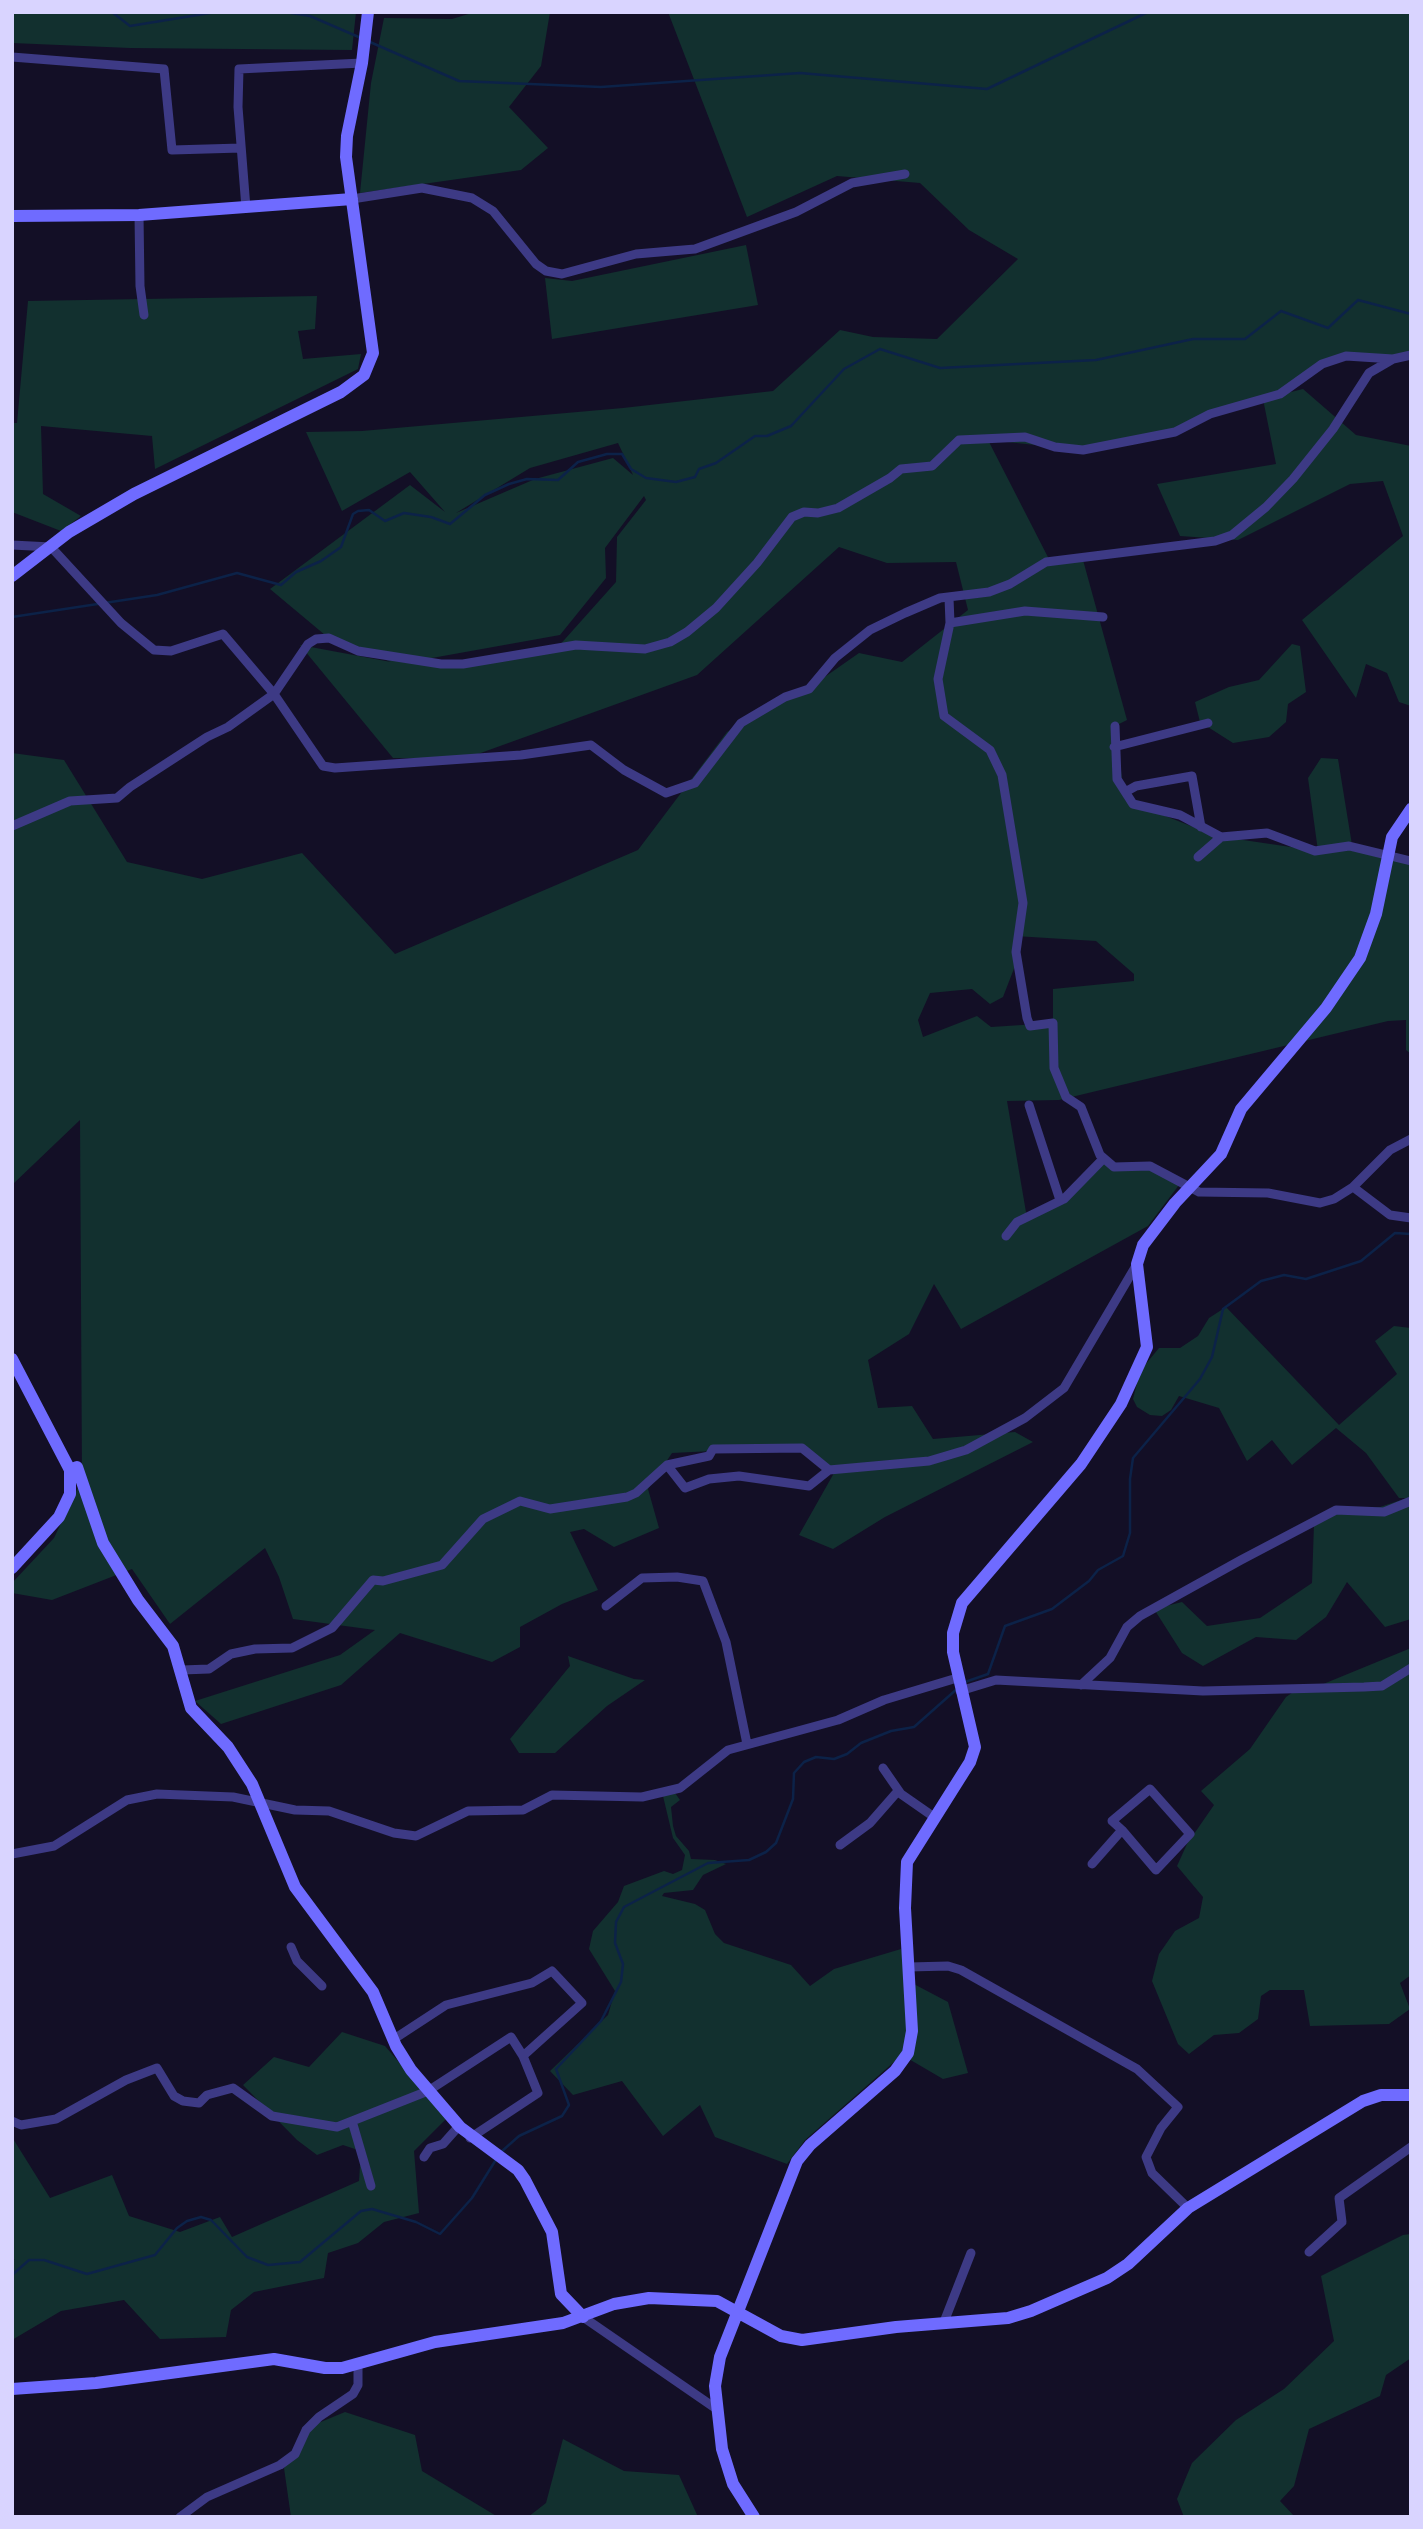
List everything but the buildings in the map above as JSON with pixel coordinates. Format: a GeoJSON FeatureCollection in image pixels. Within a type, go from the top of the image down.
{"type":"FeatureCollection","features":[{"type":"Feature","properties":{"kind":"street"},"geometry":{"type":"LineString","coordinates":[[12,576],[69,532],[134,494],[341,392],[364,375],[373,353],[346,136],[363,59],[368,12]]}},
{"type":"Feature","properties":{"kind":"street"},"geometry":{"type":"LineString","coordinates":[[12,57],[164,69],[172,150],[241,148]]}},
{"type":"Feature","properties":{"kind":"street"},"geometry":{"type":"LineString","coordinates":[[246,208],[239,69],[363,59]]}},
{"type":"Feature","properties":{"kind":"street"},"geometry":{"type":"LineString","coordinates":[[12,216],[139,215],[246,208],[352,199],[422,188],[472,198],[500,218],[536,264],[546,271],[562,274],[636,254],[695,249],[796,212],[852,183],[905,174]]}},
{"type":"Feature","properties":{"kind":"street"},"geometry":{"type":"LineString","coordinates":[[139,215],[139,286],[144,315]]}},
{"type":"Feature","properties":{"kind":"street"},"geometry":{"type":"LineString","coordinates":[[12,826],[70,801],[117,798],[207,737],[228,727],[274,694],[308,644],[316,639],[329,638],[358,651],[463,664],[576,645],[645,649],[670,642],[716,608],[757,563],[792,517],[804,512],[838,508],[901,469],[932,466],[959,440],[1025,437],[1055,447],[1083,450],[1175,432],[1210,414],[1280,394],[1322,364],[1346,356],[1392,359],[1411,355]]}},
{"type":"Feature","properties":{"kind":"street"},"geometry":{"type":"LineString","coordinates":[[12,545],[51,547],[142,643],[154,650],[171,651],[223,634],[237,647],[274,694],[323,766],[335,768],[521,755],[591,745],[624,770],[666,793],[695,783],[741,723],[785,697],[809,688],[835,657],[870,630],[928,603],[989,593],[1010,584],[1046,562],[1215,541],[1232,535],[1266,507],[1293,479],[1333,429],[1369,373],[1392,359]]}},
{"type":"Feature","properties":{"kind":"street"},"geometry":{"type":"LineString","coordinates":[[949,598],[950,623],[938,679],[944,716],[990,750],[1002,775],[1023,903],[1016,952],[1027,1018],[1030,1026],[1053,1023],[1054,1068],[1066,1097],[1081,1107],[1103,1159],[1114,1167],[1150,1166],[1199,1192],[1268,1193],[1320,1203],[1334,1199],[1353,1187],[1390,1150],[1411,1139]]}},
{"type":"Feature","properties":{"kind":"street"},"geometry":{"type":"LineString","coordinates":[[950,623],[1025,611],[1103,617]]}},
{"type":"Feature","properties":{"kind":"street"},"geometry":{"type":"LineString","coordinates":[[1115,747],[1208,723]]}},
{"type":"Feature","properties":{"kind":"street"},"geometry":{"type":"LineString","coordinates":[[1115,726],[1117,779],[1133,804],[1180,815],[1222,837],[1267,833],[1315,851],[1349,846],[1411,861]]}},
{"type":"Feature","properties":{"kind":"street"},"geometry":{"type":"LineString","coordinates":[[1127,791],[1136,786],[1192,776],[1201,827]]}},
{"type":"Feature","properties":{"kind":"street"},"geometry":{"type":"LineString","coordinates":[[667,1465],[685,1488],[709,1479],[739,1476],[809,1486],[829,1470],[929,1461],[965,1450],[1024,1418],[1064,1388],[1137,1264],[1149,1234],[1221,1154],[1241,1109],[1325,1008],[1360,958],[1376,914],[1392,837],[1411,809]]}},
{"type":"Feature","properties":{"kind":"street"},"geometry":{"type":"LineString","coordinates":[[1198,857],[1222,837]]}},
{"type":"Feature","properties":{"kind":"street"},"geometry":{"type":"LineString","coordinates":[[1029,1105],[1059,1197],[1064,1199]]}},
{"type":"Feature","properties":{"kind":"street"},"geometry":{"type":"LineString","coordinates":[[1006,1236],[1017,1223],[1064,1199],[1103,1159]]}},
{"type":"Feature","properties":{"kind":"street"},"geometry":{"type":"LineString","coordinates":[[1353,1187],[1390,1215],[1411,1218]]}},
{"type":"Feature","properties":{"kind":"street"},"geometry":{"type":"LineString","coordinates":[[754,2517],[733,2484],[726,2467],[715,2386],[720,2357],[740,2312],[797,2161],[810,2145],[895,2071],[908,2053],[912,2031],[905,1908],[907,1862],[970,1762],[976,1740],[958,1684],[953,1633],[962,1603],[1102,1436],[1142,1362],[1147,1332],[1137,1264]]}},
{"type":"Feature","properties":{"kind":"street"},"geometry":{"type":"LineString","coordinates":[[12,1359],[70,1470],[69,1494],[59,1517],[12,1567]]}},
{"type":"Feature","properties":{"kind":"street"},"geometry":{"type":"LineString","coordinates":[[182,1670],[209,1669],[231,1654],[255,1649],[292,1648],[332,1628],[373,1580],[383,1581],[442,1565],[483,1519],[520,1501],[550,1509],[627,1497],[636,1493],[667,1465],[709,1456],[713,1449],[795,1447],[811,1453],[829,1470]]}},
{"type":"Feature","properties":{"kind":"street"},"geometry":{"type":"LineString","coordinates":[[70,1470],[77,1467],[103,1543],[138,1600],[173,1646],[191,1708],[228,1747],[260,1800],[295,1887],[373,1992],[411,2070],[470,2138],[499,2157],[525,2180],[546,2215],[552,2232],[561,2294],[583,2317],[718,2410]]}},
{"type":"Feature","properties":{"kind":"street"},"geometry":{"type":"LineString","coordinates":[[1081,1685],[1110,1658],[1128,1627],[1140,1616],[1336,1510],[1384,1512],[1411,1501]]}},
{"type":"Feature","properties":{"kind":"street"},"geometry":{"type":"LineString","coordinates":[[606,1606],[642,1578],[677,1577],[703,1581],[726,1642],[747,1744]]}},
{"type":"Feature","properties":{"kind":"street"},"geometry":{"type":"LineString","coordinates":[[12,1854],[54,1846],[127,1800],[157,1794],[260,1800],[295,1810],[344,1814],[394,1833],[416,1836],[468,1811],[523,1811],[552,1796],[568,1793],[642,1797],[680,1788],[727,1750],[838,1720],[884,1700],[958,1684],[996,1680],[1203,1691],[1364,1688],[1382,1686],[1411,1668]]}},
{"type":"Feature","properties":{"kind":"street"},"geometry":{"type":"LineString","coordinates":[[883,1768],[898,1791],[934,1817]]}},
{"type":"Feature","properties":{"kind":"street"},"geometry":{"type":"LineString","coordinates":[[1150,1789],[1190,1835],[1156,1870],[1122,1830],[1112,1821],[1150,1789]]}},
{"type":"Feature","properties":{"kind":"street"},"geometry":{"type":"LineString","coordinates":[[840,1844],[870,1823],[898,1791]]}},
{"type":"Feature","properties":{"kind":"street"},"geometry":{"type":"LineString","coordinates":[[1092,1864],[1122,1830]]}},
{"type":"Feature","properties":{"kind":"street"},"geometry":{"type":"LineString","coordinates":[[291,1947],[297,1961],[322,1986]]}},
{"type":"Feature","properties":{"kind":"street"},"geometry":{"type":"LineString","coordinates":[[909,1967],[948,1966],[961,1970],[1137,2069],[1178,2107],[1161,2128],[1146,2157],[1152,2173],[1188,2208]]}},
{"type":"Feature","properties":{"kind":"street"},"geometry":{"type":"LineString","coordinates":[[394,2039],[446,2005],[532,1983],[552,1971],[582,2003],[523,2056]]}},
{"type":"Feature","properties":{"kind":"street"},"geometry":{"type":"LineString","coordinates":[[12,2121],[30,2124],[56,2119],[127,2080],[157,2068],[174,2096],[183,2101],[200,2103],[207,2095],[233,2088],[272,2116],[337,2127],[428,2091],[511,2038],[523,2056],[538,2093],[470,2138]]}},
{"type":"Feature","properties":{"kind":"street"},"geometry":{"type":"LineString","coordinates":[[12,2389],[96,2383],[264,2359],[325,2368],[358,2364],[435,2342],[583,2317],[614,2304],[649,2298],[703,2298],[717,2301],[781,2336],[802,2340],[944,2322],[987,2321],[1020,2315],[1108,2278],[1128,2264],[1188,2208],[1363,2101],[1381,2095],[1411,2095]]}},
{"type":"Feature","properties":{"kind":"street"},"geometry":{"type":"LineString","coordinates":[[352,2121],[371,2186]]}},
{"type":"Feature","properties":{"kind":"street"},"geometry":{"type":"LineString","coordinates":[[424,2157],[430,2148],[443,2144],[458,2126]]}},
{"type":"Feature","properties":{"kind":"street"},"geometry":{"type":"LineString","coordinates":[[1309,2252],[1342,2222],[1339,2198],[1411,2147]]}},
{"type":"Feature","properties":{"kind":"street"},"geometry":{"type":"LineString","coordinates":[[944,2322],[971,2253]]}},
{"type":"Feature","properties":{"kind":"street"},"geometry":{"type":"LineString","coordinates":[[180,2517],[207,2497],[280,2465],[295,2454],[306,2430],[319,2417],[353,2394],[358,2385],[358,2364]]}},
{"type":"Feature","properties":{"kind":"green space"},"geometry":{"type":"Polygon","coordinates":[[[12,12],[356,12],[352,50],[130,48],[12,43],[12,12]]]}},
{"type":"Feature","properties":{"kind":"green space"},"geometry":{"type":"Polygon","coordinates":[[[475,12],[550,12],[541,66],[509,107],[548,148],[521,170],[360,193],[371,83],[384,18],[452,19],[475,12]]]}},
{"type":"Feature","properties":{"kind":"green space"},"geometry":{"type":"Polygon","coordinates":[[[668,12],[1411,12],[1411,356],[1384,363],[1343,357],[1271,397],[1303,389],[1356,435],[1411,446],[1411,706],[1399,702],[1387,673],[1366,664],[1356,698],[1302,620],[1403,536],[1383,481],[1350,484],[1238,540],[1180,536],[1157,484],[1276,464],[1263,399],[1171,431],[1083,450],[988,440],[1052,565],[1083,560],[1127,720],[1115,726],[1125,800],[1216,836],[1318,851],[1308,778],[1321,758],[1338,759],[1353,851],[1411,861],[1411,1054],[1406,1050],[1406,1020],[1388,1021],[1059,1100],[1007,1101],[1027,1218],[1061,1200],[1102,1160],[1125,1169],[1150,1166],[1179,1185],[1148,1226],[961,1329],[934,1284],[909,1334],[868,1360],[878,1408],[912,1406],[933,1439],[1015,1432],[1033,1442],[885,1517],[833,1549],[799,1535],[834,1473],[795,1447],[672,1453],[648,1489],[659,1528],[614,1547],[584,1529],[570,1532],[598,1590],[562,1604],[520,1627],[520,1647],[492,1662],[400,1633],[341,1685],[221,1724],[195,1701],[340,1655],[375,1630],[293,1619],[279,1577],[265,1548],[170,1624],[132,1569],[52,1600],[12,1593],[12,1583],[54,1538],[82,1479],[80,1120],[12,1185],[12,753],[64,760],[127,862],[202,879],[302,853],[395,954],[638,850],[727,732],[785,697],[809,688],[859,653],[902,662],[968,610],[956,562],[887,563],[839,547],[697,675],[464,759],[393,758],[300,645],[391,662],[325,635],[270,589],[410,485],[445,512],[410,472],[342,511],[306,432],[362,431],[623,408],[773,391],[840,330],[873,337],[937,339],[1018,259],[969,230],[920,183],[837,176],[747,217],[668,12]],[[618,443],[530,468],[456,513],[535,479],[613,458],[633,475],[618,443]],[[644,496],[605,548],[606,578],[560,635],[404,663],[497,659],[557,648],[616,582],[617,537],[646,500],[644,496]],[[1015,936],[1015,966],[1003,997],[990,1004],[972,989],[930,993],[918,1020],[923,1037],[977,1016],[991,1027],[1053,1023],[1053,989],[1134,981],[1134,974],[1096,941],[1015,936]]]}},
{"type":"Feature","properties":{"kind":"green space"},"geometry":{"type":"Polygon","coordinates":[[[746,245],[758,305],[552,339],[545,278],[572,281],[746,245]]]}},
{"type":"Feature","properties":{"kind":"green space"},"geometry":{"type":"Polygon","coordinates":[[[317,296],[315,329],[298,331],[303,359],[361,354],[358,369],[155,469],[152,436],[41,426],[43,494],[81,516],[61,531],[12,512],[12,423],[17,423],[28,301],[317,296]]]}},
{"type":"Feature","properties":{"kind":"green space"},"geometry":{"type":"Polygon","coordinates":[[[1292,644],[1300,646],[1306,692],[1288,704],[1286,722],[1269,737],[1233,743],[1200,722],[1195,702],[1229,687],[1259,680],[1292,644]]]}},
{"type":"Feature","properties":{"kind":"green space"},"geometry":{"type":"Polygon","coordinates":[[[1226,1307],[1339,1425],[1397,1374],[1375,1341],[1394,1326],[1411,1328],[1411,1619],[1385,1627],[1347,1582],[1326,1617],[1296,1640],[1256,1637],[1203,1666],[1182,1653],[1154,1609],[1182,1602],[1207,1626],[1260,1618],[1312,1583],[1314,1524],[1336,1510],[1380,1507],[1407,1498],[1399,1498],[1366,1453],[1336,1428],[1292,1465],[1272,1440],[1247,1461],[1219,1408],[1179,1396],[1171,1410],[1162,1416],[1150,1415],[1137,1407],[1133,1399],[1140,1371],[1159,1348],[1180,1348],[1198,1336],[1209,1318],[1226,1307]]]}},
{"type":"Feature","properties":{"kind":"green space"},"geometry":{"type":"Polygon","coordinates":[[[1411,1648],[1411,1975],[1400,1983],[1410,2009],[1389,2024],[1310,2026],[1304,1990],[1270,1990],[1261,1996],[1258,2019],[1239,2033],[1214,2035],[1189,2054],[1178,2044],[1152,1981],[1159,1954],[1175,1931],[1199,1918],[1203,1897],[1177,1866],[1187,1844],[1214,1805],[1201,1791],[1250,1749],[1286,1697],[1299,1688],[1316,1687],[1411,1648]]]}},
{"type":"Feature","properties":{"kind":"green space"},"geometry":{"type":"Polygon","coordinates":[[[568,1656],[634,1679],[645,1680],[607,1706],[555,1753],[519,1753],[510,1739],[570,1666],[568,1656]]]}},
{"type":"Feature","properties":{"kind":"green space"},"geometry":{"type":"Polygon","coordinates":[[[675,1793],[680,1800],[671,1807],[673,1826],[676,1836],[689,1851],[691,1859],[715,1860],[726,1864],[703,1875],[693,1890],[664,1893],[662,1896],[695,1904],[705,1910],[715,1934],[724,1943],[791,1965],[810,1986],[834,1969],[901,1949],[910,1982],[948,2002],[968,2073],[943,2079],[902,2055],[805,2140],[787,2164],[715,2137],[700,2105],[663,2136],[622,2081],[573,2095],[550,2071],[608,2015],[615,1991],[589,1949],[593,1931],[618,1902],[624,1886],[664,1871],[673,1874],[682,1870],[685,1855],[673,1838],[663,1796],[675,1793]]]}},
{"type":"Feature","properties":{"kind":"green space"},"geometry":{"type":"Polygon","coordinates":[[[342,2032],[385,2046],[447,2118],[414,2151],[419,2213],[384,2222],[358,2243],[328,2253],[324,2278],[254,2292],[231,2310],[226,2337],[160,2339],[124,2300],[61,2311],[12,2340],[12,2261],[15,2259],[12,2259],[12,2137],[50,2198],[112,2175],[129,2216],[180,2232],[220,2217],[232,2237],[359,2181],[361,2151],[343,2145],[317,2155],[297,2140],[243,2085],[274,2057],[309,2067],[342,2032]]]}},
{"type":"Feature","properties":{"kind":"green space"},"geometry":{"type":"Polygon","coordinates":[[[1411,2234],[1411,2358],[1386,2375],[1380,2396],[1309,2429],[1294,2486],[1280,2501],[1295,2517],[1184,2517],[1177,2499],[1192,2463],[1236,2420],[1284,2389],[1334,2341],[1321,2276],[1403,2235],[1411,2234]]]}},
{"type":"Feature","properties":{"kind":"green space"},"geometry":{"type":"Polygon","coordinates":[[[345,2412],[415,2435],[422,2471],[498,2517],[291,2517],[284,2468],[311,2426],[345,2412]]]}},
{"type":"Feature","properties":{"kind":"green space"},"geometry":{"type":"Polygon","coordinates":[[[563,2439],[624,2471],[679,2475],[698,2517],[528,2517],[546,2503],[563,2439]]]}},
{"type":"Feature","properties":{"kind":"waterway"},"geometry":{"type":"LineString","coordinates":[[112,12],[130,26],[216,12]]}},
{"type":"Feature","properties":{"kind":"waterway"},"geometry":{"type":"LineString","coordinates":[[285,12],[310,16],[361,38]]}},
{"type":"Feature","properties":{"kind":"waterway"},"geometry":{"type":"LineString","coordinates":[[370,42],[459,81],[601,87],[800,73],[987,89],[1148,12]]}},
{"type":"Feature","properties":{"kind":"waterway"},"geometry":{"type":"LineString","coordinates":[[12,617],[157,595],[237,573],[281,585],[296,572],[321,561],[341,547],[353,514],[358,511],[369,510],[385,521],[404,513],[431,517],[450,524],[485,495],[509,484],[527,479],[558,480],[578,462],[607,454],[622,454],[631,469],[646,478],[676,482],[695,477],[699,469],[716,463],[755,436],[767,436],[791,426],[844,369],[880,349],[940,368],[1096,360],[1193,339],[1245,339],[1281,311],[1328,328],[1358,300],[1411,314]]}},
{"type":"Feature","properties":{"kind":"waterway"},"geometry":{"type":"LineString","coordinates":[[965,1682],[988,1674],[1005,1626],[1052,1609],[1089,1581],[1098,1570],[1123,1556],[1130,1533],[1130,1479],[1133,1458],[1200,1379],[1212,1357],[1223,1309],[1261,1281],[1284,1275],[1306,1279],[1361,1261],[1395,1233],[1411,1234]]}},
{"type":"Feature","properties":{"kind":"waterway"},"geometry":{"type":"LineString","coordinates":[[501,2152],[519,2136],[562,2116],[569,2105],[556,2069],[601,2021],[621,1982],[623,1964],[615,1943],[616,1922],[624,1907],[708,1863],[749,1860],[766,1852],[776,1843],[793,1799],[794,1773],[804,1762],[816,1757],[834,1759],[847,1754],[861,1743],[891,1731],[914,1727],[958,1688]]}},
{"type":"Feature","properties":{"kind":"waterway"},"geometry":{"type":"LineString","coordinates":[[12,2275],[29,2260],[44,2260],[87,2274],[155,2255],[177,2228],[187,2221],[201,2217],[211,2220],[247,2257],[268,2265],[300,2262],[361,2211],[372,2209],[416,2222],[440,2234],[472,2198],[497,2158]]}}]}
